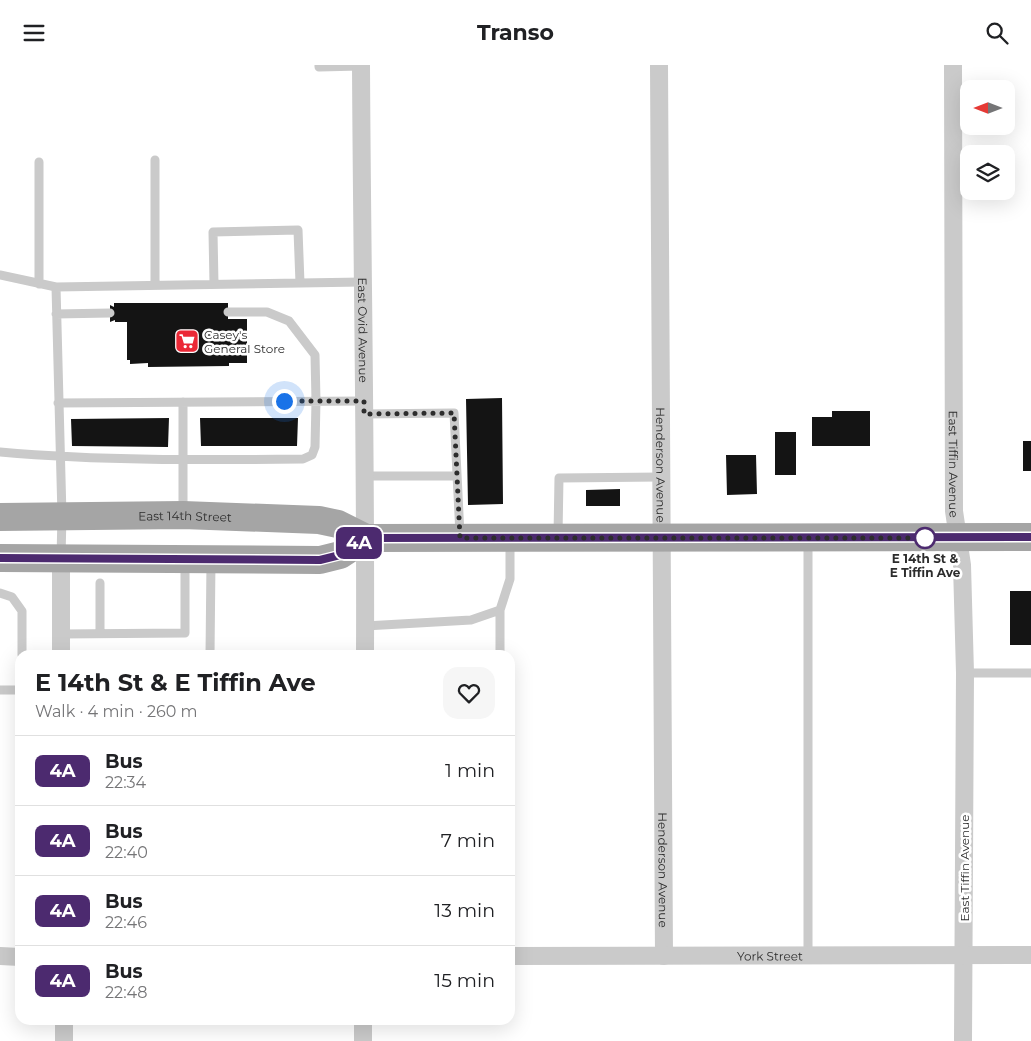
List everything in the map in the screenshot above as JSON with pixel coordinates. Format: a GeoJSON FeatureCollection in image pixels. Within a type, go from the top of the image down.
{"type":"FeatureCollection","features":[{"type":"Feature","properties":{"kind":"main road","name":"East 14th Street"},"geometry":{"type":"LineString","coordinates":[[0,517],[183,515],[319,520],[338,524],[366,538],[1031,537]]}},
{"type":"Feature","properties":{"kind":"main road"},"geometry":{"type":"LineString","coordinates":[[0,558],[320,560],[340,555],[366,538]]}},
{"type":"Feature","properties":{"kind":"street","name":"East Ovid Avenue"},"geometry":{"type":"LineString","coordinates":[[361,65],[366,538],[365,650]]}},
{"type":"Feature","properties":{"kind":"street","name":"Henderson Avenue"},"geometry":{"type":"LineString","coordinates":[[659,65],[664,956]]}},
{"type":"Feature","properties":{"kind":"street","name":"East Tiffin Avenue"},"geometry":{"type":"LineString","coordinates":[[953,65],[954,511],[962,565],[965,673],[964,1041]]}},
{"type":"Feature","properties":{"kind":"street"},"geometry":{"type":"LineString","coordinates":[[61,558],[61,650]]}},
{"type":"Feature","properties":{"kind":"street","name":"York Street"},"geometry":{"type":"LineString","coordinates":[[515,956],[1031,955]]}},
{"type":"Feature","properties":{"kind":"street"},"geometry":{"type":"LineString","coordinates":[[0,956],[15,957]]}},
{"type":"Feature","properties":{"kind":"street"},"geometry":{"type":"LineString","coordinates":[[64,1025],[64,1041]]}},
{"type":"Feature","properties":{"kind":"street"},"geometry":{"type":"LineString","coordinates":[[363,1025],[363,1041]]}},
{"type":"Feature","properties":{"kind":"lane"},"geometry":{"type":"LineString","coordinates":[[319,65],[319,67],[361,65]]}},
{"type":"Feature","properties":{"kind":"lane"},"geometry":{"type":"LineString","coordinates":[[155,160],[155,284]]}},
{"type":"Feature","properties":{"kind":"lane"},"geometry":{"type":"LineString","coordinates":[[39,162],[39,284]]}},
{"type":"Feature","properties":{"kind":"lane"},"geometry":{"type":"LineString","coordinates":[[214,284],[213,232],[298,231],[300,283]]}},
{"type":"Feature","properties":{"kind":"lane"},"geometry":{"type":"LineString","coordinates":[[0,275],[56,287],[362,282]]}},
{"type":"Feature","properties":{"kind":"lane"},"geometry":{"type":"LineString","coordinates":[[56,287],[62,516],[61,558]]}},
{"type":"Feature","properties":{"kind":"lane"},"geometry":{"type":"LineString","coordinates":[[0,452],[59,457],[183,461],[303,459],[312,455],[315,447],[315,355],[289,321],[267,312],[228,312]]}},
{"type":"Feature","properties":{"kind":"lane"},"geometry":{"type":"LineString","coordinates":[[56,314],[110,313]]}},
{"type":"Feature","properties":{"kind":"lane"},"geometry":{"type":"LineString","coordinates":[[58,403],[316,401],[364,408],[454,413],[460,538]]}},
{"type":"Feature","properties":{"kind":"lane"},"geometry":{"type":"LineString","coordinates":[[183,402],[183,515]]}},
{"type":"Feature","properties":{"kind":"lane"},"geometry":{"type":"LineString","coordinates":[[365,476],[457,476]]}},
{"type":"Feature","properties":{"kind":"lane"},"geometry":{"type":"LineString","coordinates":[[558,538],[559,478],[661,477]]}},
{"type":"Feature","properties":{"kind":"lane"},"geometry":{"type":"LineString","coordinates":[[500,650],[500,610],[510,579],[510,538]]}},
{"type":"Feature","properties":{"kind":"lane"},"geometry":{"type":"LineString","coordinates":[[808,538],[808,956]]}},
{"type":"Feature","properties":{"kind":"lane"},"geometry":{"type":"LineString","coordinates":[[61,634],[186,633],[198,558]]}},
{"type":"Feature","properties":{"kind":"lane"},"geometry":{"type":"LineString","coordinates":[[198,558],[209,650]]}},
{"type":"Feature","properties":{"kind":"lane"},"geometry":{"type":"LineString","coordinates":[[100,583],[100,633]]}},
{"type":"Feature","properties":{"kind":"lane"},"geometry":{"type":"LineString","coordinates":[[0,593],[12,597],[22,611],[22,650]]}},
{"type":"Feature","properties":{"kind":"lane"},"geometry":{"type":"LineString","coordinates":[[365,626],[471,620],[500,610]]}},
{"type":"Feature","properties":{"kind":"lane"},"geometry":{"type":"LineString","coordinates":[[965,673],[1031,673]]}},
{"type":"Feature","properties":{"kind":"lane"},"geometry":{"type":"LineString","coordinates":[[0,690],[15,690]]}},
{"type":"Feature","properties":{"kind":"building","name":"Casey's General Store"},"geometry":{"type":"Polygon","coordinates":[[[114,303],[228,303],[228,319],[247,319],[247,363],[229,363],[229,366],[148,367],[148,363],[130,364],[130,360],[127,360],[127,322],[115,322],[115,320],[110,322],[110,305],[114,307],[114,303]]]}},
{"type":"Feature","properties":{"kind":"building"},"geometry":{"type":"Polygon","coordinates":[[[502,398],[503,504],[468,505],[466,399],[502,398]]]}},
{"type":"Feature","properties":{"kind":"building"},"geometry":{"type":"Polygon","coordinates":[[[832,411],[870,411],[870,446],[812,446],[812,417],[832,417],[832,411]]]}},
{"type":"Feature","properties":{"kind":"building"},"geometry":{"type":"Polygon","coordinates":[[[169,418],[168,447],[72,446],[71,419],[169,418]]]}},
{"type":"Feature","properties":{"kind":"building"},"geometry":{"type":"Polygon","coordinates":[[[200,418],[298,418],[297,446],[201,446],[200,418]]]}},
{"type":"Feature","properties":{"kind":"building"},"geometry":{"type":"Polygon","coordinates":[[[775,432],[796,432],[796,475],[775,475],[775,432]]]}},
{"type":"Feature","properties":{"kind":"building"},"geometry":{"type":"Polygon","coordinates":[[[1023,441],[1031,441],[1031,471],[1023,471],[1023,441]]]}},
{"type":"Feature","properties":{"kind":"building"},"geometry":{"type":"Polygon","coordinates":[[[726,455],[756,455],[757,494],[727,495],[726,455]]]}},
{"type":"Feature","properties":{"kind":"building"},"geometry":{"type":"Polygon","coordinates":[[[620,489],[620,506],[586,506],[586,490],[620,489]]]}},
{"type":"Feature","properties":{"kind":"building"},"geometry":{"type":"Polygon","coordinates":[[[1010,591],[1031,591],[1031,645],[1010,645],[1010,591]]]}},
{"type":"Feature","properties":{"kind":"bus line","name":"4A"},"geometry":{"type":"LineString","coordinates":[[0,558],[320,560],[340,555],[366,538],[1031,537]]}},
{"type":"Feature","properties":{"kind":"place","name":"Casey's General Store"},"geometry":{"type":"Point","coordinates":[187,341]}},
{"type":"Feature","properties":{"kind":"place","name":"E 14th St & E Tiffin Ave"},"geometry":{"type":"Point","coordinates":[925,538]}},
{"type":"Feature","properties":{"kind":"route"},"geometry":{"type":"LineString","coordinates":[[284,401],[364,401],[364,414],[454,413],[460,538],[925,538]]}}]}
